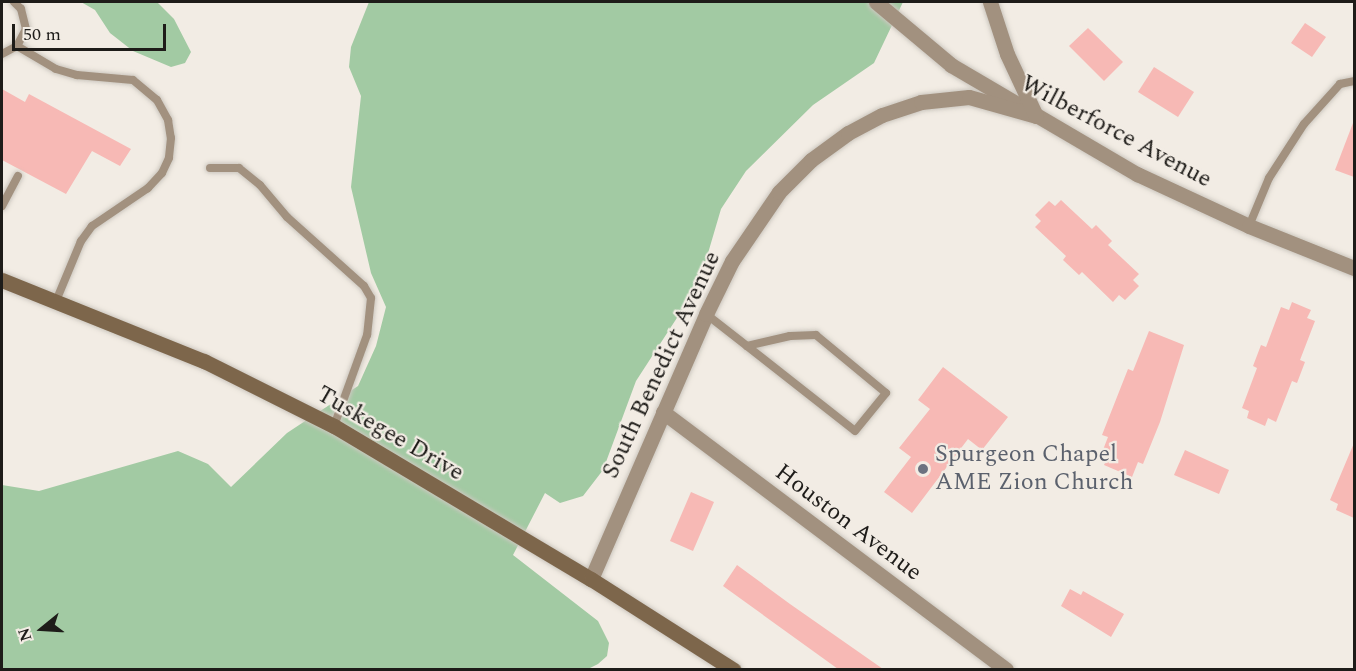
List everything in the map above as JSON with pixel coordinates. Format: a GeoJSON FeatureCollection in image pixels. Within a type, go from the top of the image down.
{"type":"FeatureCollection","features":[{"type":"Feature","properties":{"kind":"street","name":"Wilberforce Avenue"},"geometry":{"type":"LineString","coordinates":[[876,2],[951,65],[1137,174],[1249,226],[1354,268]]}},
{"type":"Feature","properties":{"kind":"street"},"geometry":{"type":"LineString","coordinates":[[990,2],[1006,54],[1036,116]]}},
{"type":"Feature","properties":{"kind":"street","name":"South Benedict Avenue"},"geometry":{"type":"LineString","coordinates":[[591,579],[706,314],[732,261],[779,192],[811,160],[848,133],[882,115],[944,97],[1001,103],[1036,116]]}},
{"type":"Feature","properties":{"kind":"street","name":"Tuskegee Drive"},"geometry":{"type":"LineString","coordinates":[[2,280],[204,361],[334,426],[591,579],[726,667]]}},
{"type":"Feature","properties":{"kind":"street","name":"Houston Avenue"},"geometry":{"type":"LineString","coordinates":[[663,412],[1006,669]]}},
{"type":"Feature","properties":{"kind":"lane"},"geometry":{"type":"LineString","coordinates":[[2,54],[16,46],[26,29],[25,19],[14,2]]}},
{"type":"Feature","properties":{"kind":"lane"},"geometry":{"type":"LineString","coordinates":[[16,46],[56,69],[77,75],[133,80],[157,100],[168,120],[171,138],[169,158],[162,173],[148,188],[92,226],[81,241],[56,301]]}},
{"type":"Feature","properties":{"kind":"lane"},"geometry":{"type":"LineString","coordinates":[[1249,226],[1269,178],[1304,124],[1340,84],[1354,81]]}},
{"type":"Feature","properties":{"kind":"lane"},"geometry":{"type":"LineString","coordinates":[[210,168],[239,168],[260,185],[287,217],[339,261],[371,298],[367,335],[334,426]]}},
{"type":"Feature","properties":{"kind":"lane"},"geometry":{"type":"LineString","coordinates":[[2,206],[18,176]]}},
{"type":"Feature","properties":{"kind":"lane"},"geometry":{"type":"LineString","coordinates":[[706,314],[855,431],[886,393],[816,335],[790,336],[747,346]]}},
{"type":"Feature","properties":{"kind":"green space"},"geometry":{"type":"Polygon","coordinates":[[[81,2],[157,2],[174,19],[191,52],[185,63],[171,67],[133,51],[110,33],[95,10],[81,2]]]}},
{"type":"Feature","properties":{"kind":"green space"},"geometry":{"type":"Polygon","coordinates":[[[369,2],[903,2],[874,63],[813,105],[746,171],[721,209],[706,260],[684,307],[636,381],[603,470],[583,496],[560,503],[545,493],[513,555],[598,621],[609,643],[607,656],[598,664],[586,670],[2,670],[2,485],[39,491],[178,451],[208,464],[231,487],[287,433],[358,386],[376,346],[386,307],[371,273],[351,187],[361,96],[349,67],[351,47],[369,2]]]}},
{"type":"Feature","properties":{"kind":"building"},"geometry":{"type":"Polygon","coordinates":[[[1305,23],[1326,37],[1312,57],[1291,43],[1305,23]]]}},
{"type":"Feature","properties":{"kind":"building"},"geometry":{"type":"Polygon","coordinates":[[[1088,28],[1123,62],[1104,81],[1069,46],[1088,28]]]}},
{"type":"Feature","properties":{"kind":"building"},"geometry":{"type":"Polygon","coordinates":[[[1154,67],[1194,92],[1178,117],[1138,92],[1154,67]]]}},
{"type":"Feature","properties":{"kind":"building"},"geometry":{"type":"Polygon","coordinates":[[[2,89],[25,102],[29,94],[131,149],[120,166],[92,151],[66,194],[2,160],[2,89]]]}},
{"type":"Feature","properties":{"kind":"building"},"geometry":{"type":"Polygon","coordinates":[[[1354,123],[1354,177],[1335,170],[1354,123]]]}},
{"type":"Feature","properties":{"kind":"building"},"geometry":{"type":"Polygon","coordinates":[[[1061,200],[1092,229],[1096,225],[1112,241],[1108,245],[1139,274],[1133,280],[1139,286],[1125,300],[1119,295],[1113,302],[1082,272],[1079,275],[1063,260],[1066,256],[1035,227],[1041,221],[1035,215],[1049,201],[1055,206],[1061,200]]]}},
{"type":"Feature","properties":{"kind":"building"},"geometry":{"type":"Polygon","coordinates":[[[1292,302],[1311,310],[1307,318],[1315,321],[1300,360],[1305,362],[1297,383],[1292,381],[1276,422],[1268,418],[1265,426],[1247,418],[1249,411],[1242,408],[1257,368],[1253,366],[1261,345],[1266,347],[1281,307],[1289,310],[1292,302]]]}},
{"type":"Feature","properties":{"kind":"building"},"geometry":{"type":"Polygon","coordinates":[[[1149,331],[1184,345],[1160,422],[1143,464],[1138,462],[1132,477],[1104,465],[1107,458],[1101,455],[1108,437],[1102,435],[1128,369],[1133,371],[1149,331]]]}},
{"type":"Feature","properties":{"kind":"building"},"geometry":{"type":"Polygon","coordinates":[[[943,367],[1008,417],[982,450],[968,439],[912,513],[884,492],[911,457],[899,448],[930,409],[918,400],[943,367]]]}},
{"type":"Feature","properties":{"kind":"building"},"geometry":{"type":"Polygon","coordinates":[[[1354,443],[1354,518],[1336,510],[1338,504],[1330,500],[1354,443]]]}},
{"type":"Feature","properties":{"kind":"building"},"geometry":{"type":"Polygon","coordinates":[[[1185,450],[1229,470],[1219,494],[1174,475],[1185,450]]]}},
{"type":"Feature","properties":{"kind":"building"},"geometry":{"type":"Polygon","coordinates":[[[691,492],[714,502],[693,551],[670,541],[691,492]]]}},
{"type":"Feature","properties":{"kind":"building"},"geometry":{"type":"Polygon","coordinates":[[[737,565],[883,669],[838,669],[723,586],[737,565]]]}},
{"type":"Feature","properties":{"kind":"building"},"geometry":{"type":"Polygon","coordinates":[[[1070,589],[1081,595],[1083,591],[1124,614],[1111,637],[1061,606],[1070,589]]]}},
{"type":"Feature","properties":{"kind":"place","name":"Spurgeon Chapel AME Zion Church"},"geometry":{"type":"Point","coordinates":[923,469]}}]}
